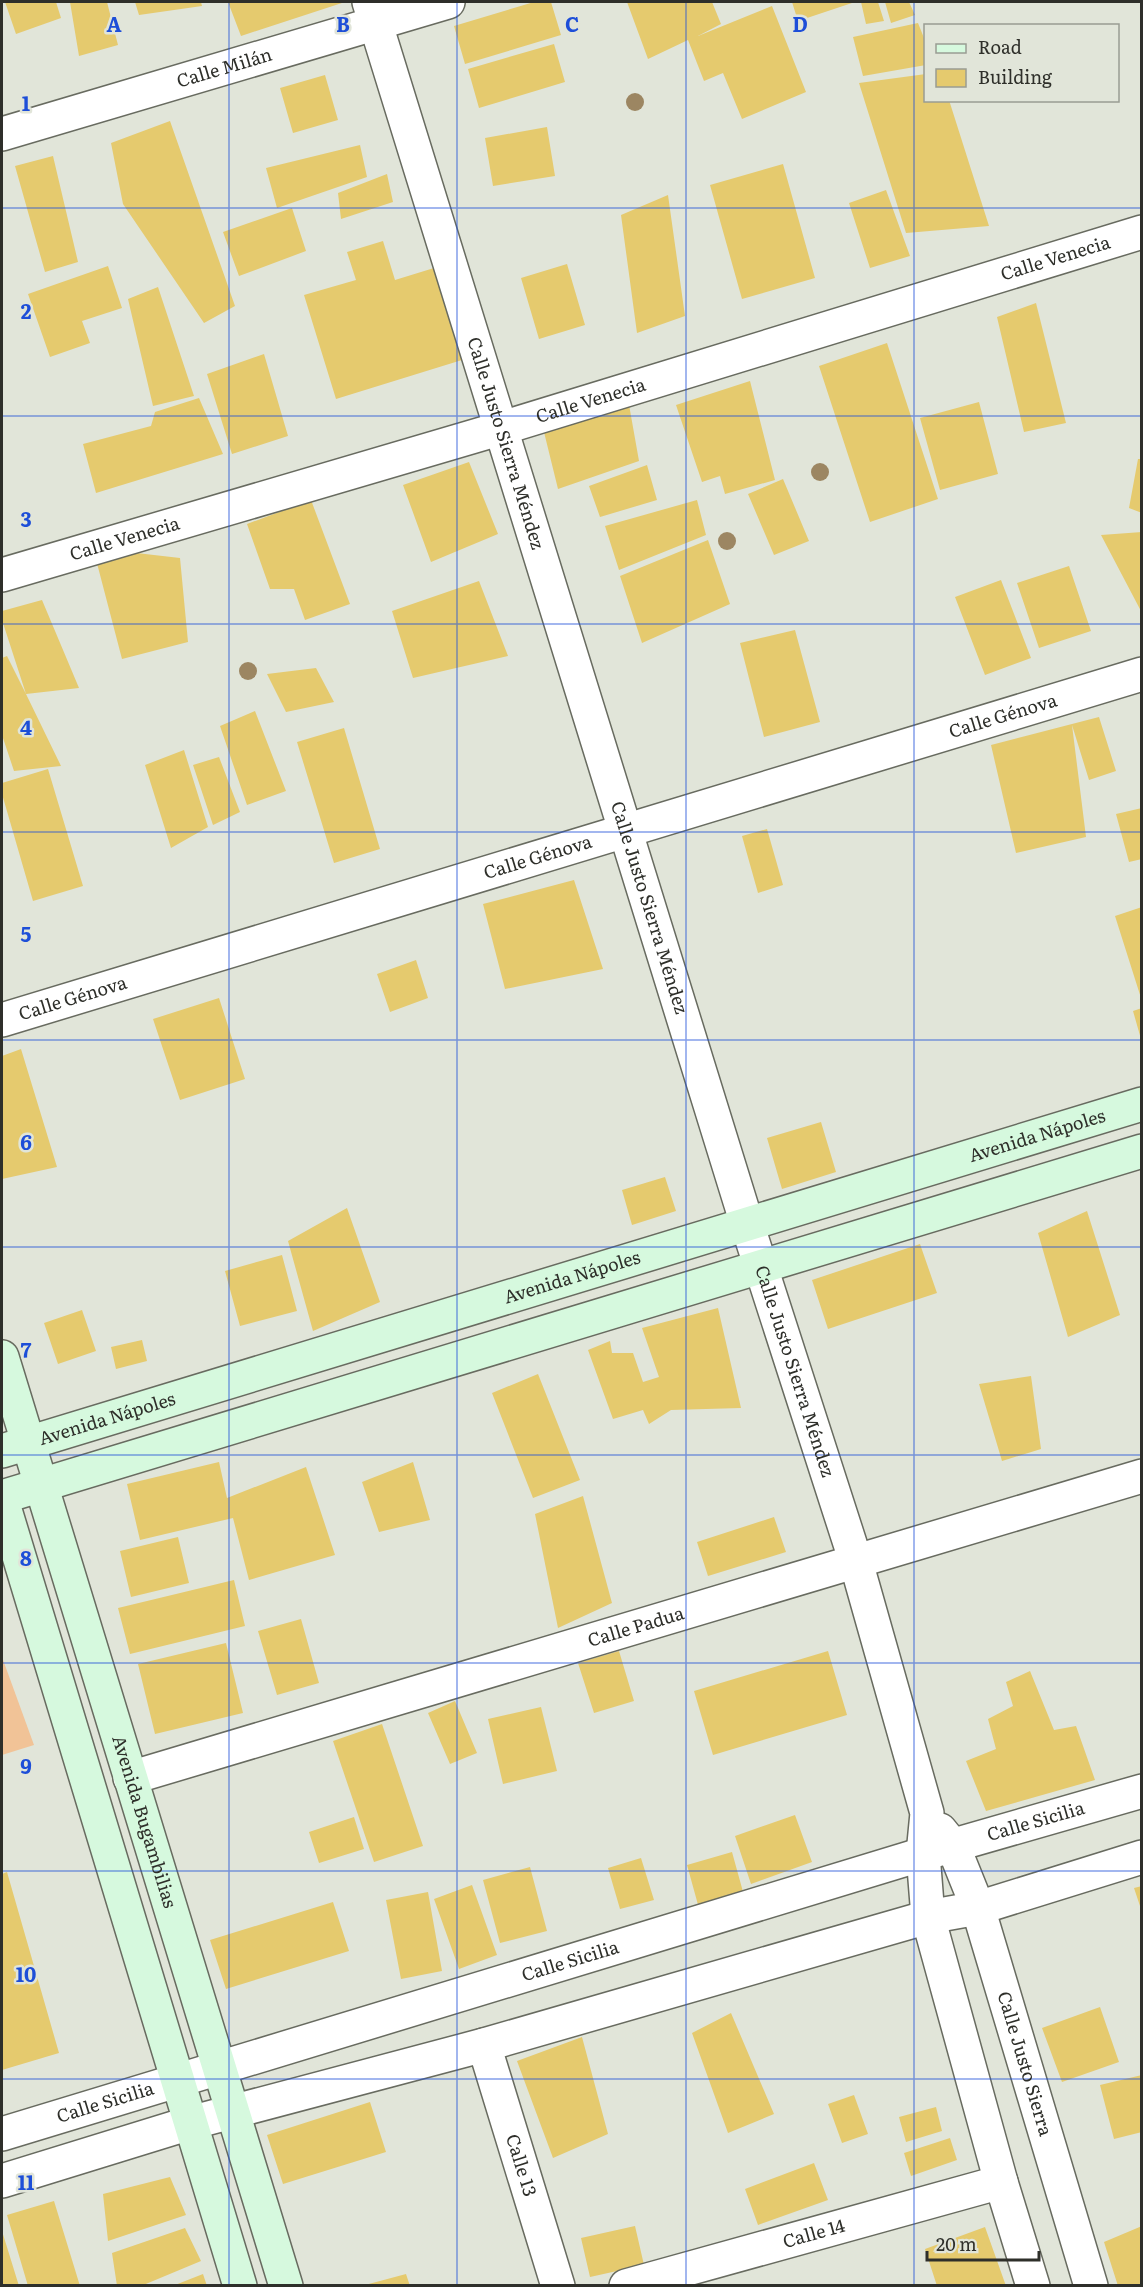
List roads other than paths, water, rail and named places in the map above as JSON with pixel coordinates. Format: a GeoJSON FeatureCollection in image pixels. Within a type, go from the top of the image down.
{"type":"FeatureCollection","features":[{"type":"Feature","properties":{"kind":"main road","name":"Avenida Nápoles"},"geometry":{"type":"LineString","coordinates":[[14,1447],[1142,1104]]}},
{"type":"Feature","properties":{"kind":"main road"},"geometry":{"type":"LineString","coordinates":[[240,2286],[2,1499],[1142,1151]]}},
{"type":"Feature","properties":{"kind":"main road","name":"Avenida Bugambilias"},"geometry":{"type":"LineString","coordinates":[[2,1357],[14,1447],[40,1486],[286,2286]]}},
{"type":"Feature","properties":{"kind":"street","name":"Calle Milán"},"geometry":{"type":"LineString","coordinates":[[2,134],[372,12],[448,2]]}},
{"type":"Feature","properties":{"kind":"street","name":"Calle Justo Sierra Méndez"},"geometry":{"type":"LineString","coordinates":[[372,12],[760,1267],[856,1562],[938,1850]]}},
{"type":"Feature","properties":{"kind":"street","name":"Calle Venecia"},"geometry":{"type":"LineString","coordinates":[[2,574],[502,428],[1142,232]]}},
{"type":"Feature","properties":{"kind":"street","name":"Calle Génova"},"geometry":{"type":"LineString","coordinates":[[2,1020],[1142,674]]}},
{"type":"Feature","properties":{"kind":"street","name":"Calle Padua"},"geometry":{"type":"LineString","coordinates":[[130,1778],[1142,1476]]}},
{"type":"Feature","properties":{"kind":"street","name":"Calle Sicilia"},"geometry":{"type":"LineString","coordinates":[[2,2134],[938,1850],[1142,1791]]}},
{"type":"Feature","properties":{"kind":"street","name":"Calle Justo Sierra"},"geometry":{"type":"LineString","coordinates":[[938,1850],[978,1908],[1091,2286]]}},
{"type":"Feature","properties":{"kind":"street"},"geometry":{"type":"LineString","coordinates":[[938,1850],[928,1917],[1001,2182],[1033,2286]]}},
{"type":"Feature","properties":{"kind":"street"},"geometry":{"type":"LineString","coordinates":[[2,2181],[190,2123],[484,2045],[928,1917],[978,1908],[1142,1857]]}},
{"type":"Feature","properties":{"kind":"street","name":"Calle 13"},"geometry":{"type":"LineString","coordinates":[[484,2045],[558,2286]]}},
{"type":"Feature","properties":{"kind":"street","name":"Calle 14"},"geometry":{"type":"LineString","coordinates":[[626,2286],[1001,2182]]}}]}
